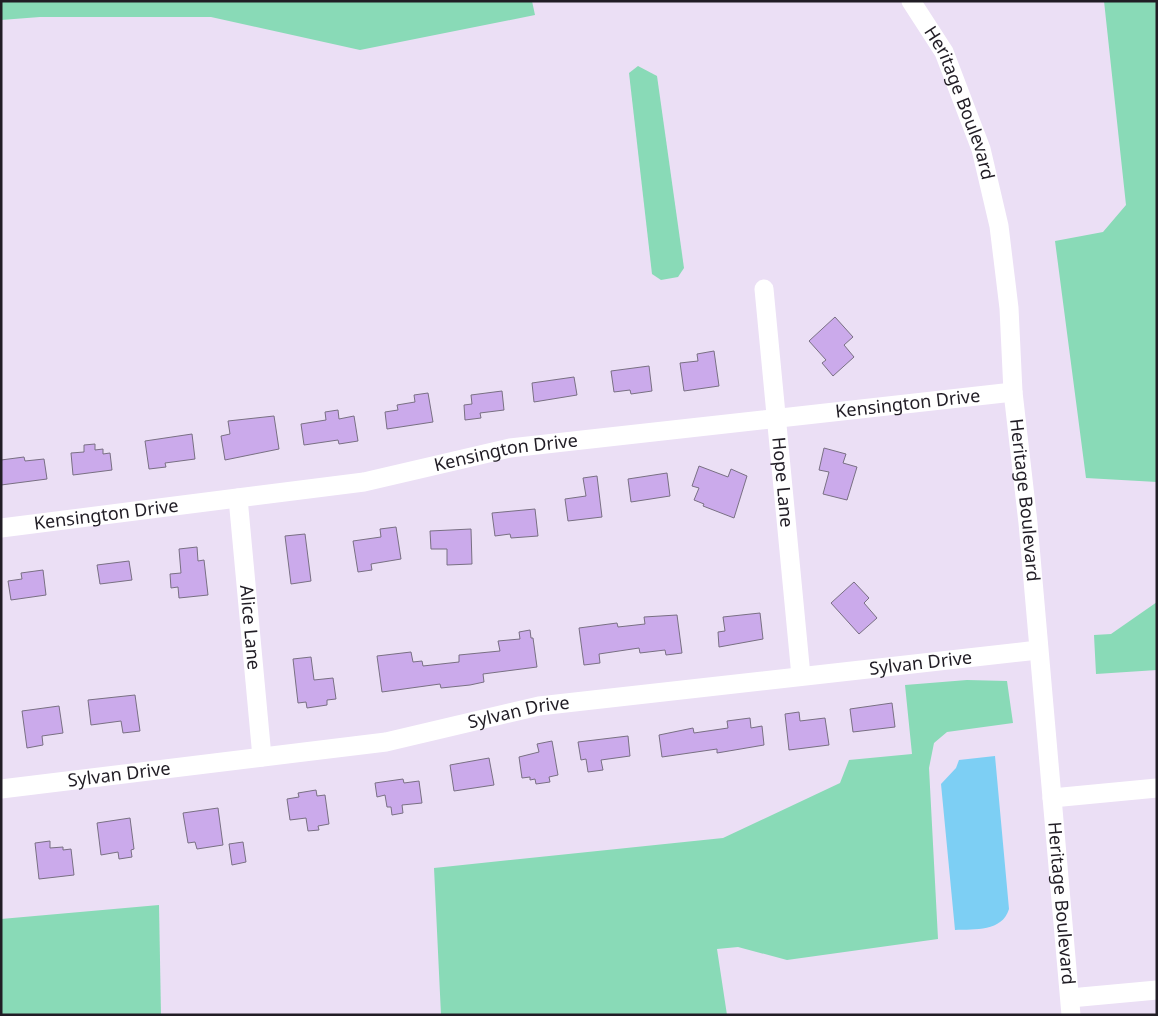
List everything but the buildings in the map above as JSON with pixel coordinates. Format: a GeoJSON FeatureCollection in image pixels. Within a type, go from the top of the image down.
{"type":"FeatureCollection","features":[{"type":"Feature","properties":{"kind":"street","name":"Heritage Boulevard"},"geometry":{"type":"LineString","coordinates":[[911,1],[944,52],[981,149],[999,226],[1009,308],[1013,392],[1028,523],[1070,1006]]}},
{"type":"Feature","properties":{"kind":"street","name":"Hope Lane"},"geometry":{"type":"LineString","coordinates":[[764,289],[801,676]]}},
{"type":"Feature","properties":{"kind":"street","name":"Kensington Drive"},"geometry":{"type":"LineString","coordinates":[[1,528],[364,482],[510,448],[1013,392]]}},
{"type":"Feature","properties":{"kind":"street","name":"Alice Lane"},"geometry":{"type":"LineString","coordinates":[[238,498],[262,757]]}},
{"type":"Feature","properties":{"kind":"street","name":"Sylvan Drive"},"geometry":{"type":"LineString","coordinates":[[1,789],[386,742],[539,706],[1038,650]]}},
{"type":"Feature","properties":{"kind":"street"},"geometry":{"type":"LineString","coordinates":[[1052,798],[1157,788]]}},
{"type":"Feature","properties":{"kind":"street"},"geometry":{"type":"LineString","coordinates":[[1070,1006],[1157,990]]}},
{"type":"Feature","properties":{"kind":"green space"},"geometry":{"type":"Polygon","coordinates":[[[1,1],[532,1],[535,15],[360,50],[211,17],[40,17],[1,20],[1,1]]]}},
{"type":"Feature","properties":{"kind":"green space"},"geometry":{"type":"Polygon","coordinates":[[[1104,1],[1157,1],[1157,482],[1086,478],[1055,241],[1103,232],[1126,205],[1104,1]]]}},
{"type":"Feature","properties":{"kind":"green space"},"geometry":{"type":"Polygon","coordinates":[[[638,66],[657,76],[684,268],[678,277],[661,280],[652,274],[629,73],[638,66]]]}},
{"type":"Feature","properties":{"kind":"green space"},"geometry":{"type":"Polygon","coordinates":[[[1157,602],[1157,670],[1096,674],[1094,635],[1111,634],[1157,602]]]}},
{"type":"Feature","properties":{"kind":"green space"},"geometry":{"type":"Polygon","coordinates":[[[967,680],[1007,681],[1013,723],[947,732],[934,743],[929,768],[938,939],[787,960],[738,947],[717,949],[727,1015],[441,1015],[434,868],[723,838],[840,783],[849,760],[912,754],[905,685],[967,680]]]}},
{"type":"Feature","properties":{"kind":"green space"},"geometry":{"type":"Polygon","coordinates":[[[159,905],[161,1015],[1,1015],[1,919],[159,905]]]}},
{"type":"Feature","properties":{"kind":"water"},"geometry":{"type":"Polygon","coordinates":[[[995,756],[1009,909],[1000,922],[987,928],[955,930],[941,784],[956,768],[959,760],[995,756]]]}}]}
